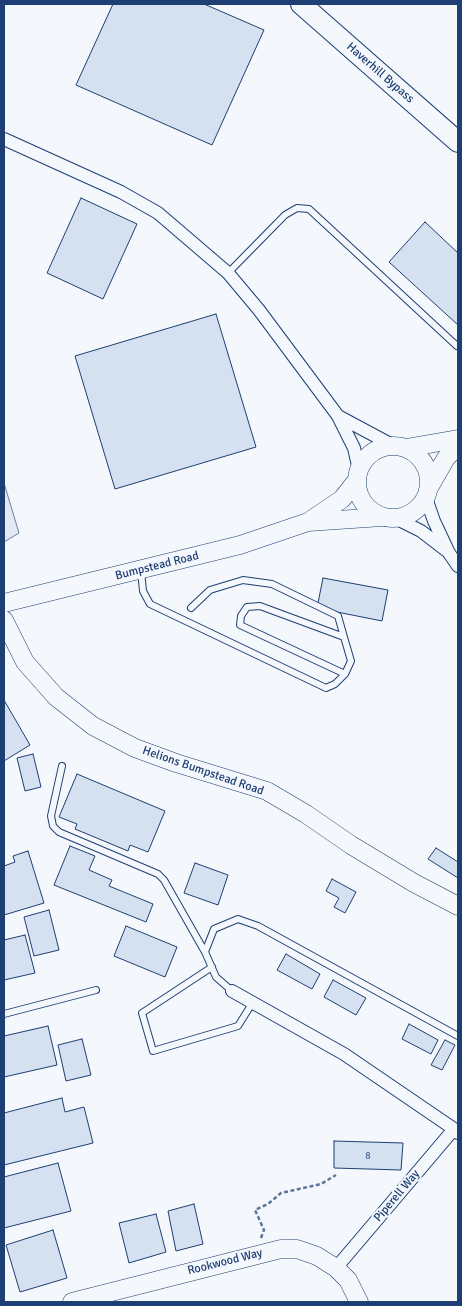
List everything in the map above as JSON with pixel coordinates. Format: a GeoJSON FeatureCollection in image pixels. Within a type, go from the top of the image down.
{"type":"FeatureCollection","features":[{"type":"Feature","properties":{"kind":"main road","name":"Haverhill Bypass"},"geometry":{"type":"LineString","coordinates":[[301,4],[458,142]]}},
{"type":"Feature","properties":{"kind":"street"},"geometry":{"type":"LineString","coordinates":[[4,139],[121,192],[158,213],[228,273],[259,310],[338,416],[354,448],[358,491],[362,501],[371,511],[421,532],[449,553]]}},
{"type":"Feature","properties":{"kind":"street"},"geometry":{"type":"LineString","coordinates":[[338,416],[416,453],[424,462],[429,474],[428,492],[434,521],[449,553],[458,566]]}},
{"type":"Feature","properties":{"kind":"street"},"geometry":{"type":"LineString","coordinates":[[358,475],[364,460],[372,452],[383,447],[400,447],[458,439]]}},
{"type":"Feature","properties":{"kind":"street"},"geometry":{"type":"LineString","coordinates":[[389,518],[408,516],[418,508],[446,458],[458,446]]}},
{"type":"Feature","properties":{"kind":"street","name":"Bumpstead Road"},"geometry":{"type":"LineString","coordinates":[[4,603],[240,545],[308,522],[342,499],[358,475]]}},
{"type":"Feature","properties":{"kind":"street","name":"Bumpstead Road"},"geometry":{"type":"LineString","coordinates":[[308,522],[389,518]]}},
{"type":"Feature","properties":{"kind":"street","name":"Helions Bumpstead Road"},"geometry":{"type":"LineString","coordinates":[[4,620],[25,662],[56,697],[93,726],[135,748],[267,791],[414,883],[458,904]]}},
{"type":"Feature","properties":{"kind":"street"},"geometry":{"type":"LineString","coordinates":[[232,991],[344,1054],[456,1131]]}},
{"type":"Feature","properties":{"kind":"street","name":"Piperell Way"},"geometry":{"type":"LineString","coordinates":[[336,1268],[456,1131]]}},
{"type":"Feature","properties":{"kind":"street","name":"Rookwood Way"},"geometry":{"type":"LineString","coordinates":[[72,1302],[280,1249],[297,1249],[317,1256],[336,1268],[348,1280],[359,1302]]}},
{"type":"Feature","properties":{"kind":"lane"},"geometry":{"type":"LineString","coordinates":[[228,273],[285,215],[297,208],[309,209],[457,346]]}},
{"type":"Feature","properties":{"kind":"lane"},"geometry":{"type":"LineString","coordinates":[[141,570],[143,591],[150,604],[326,688],[335,684],[345,674],[350,661],[338,616],[272,584],[244,580],[235,582],[210,590],[191,608]]}},
{"type":"Feature","properties":{"kind":"lane"},"geometry":{"type":"LineString","coordinates":[[344,637],[260,606],[247,607],[241,616],[240,624],[247,628],[345,674]]}},
{"type":"Feature","properties":{"kind":"lane"},"geometry":{"type":"LineString","coordinates":[[62,766],[51,816],[53,826],[59,832],[158,874],[164,880],[205,952],[216,977],[232,991]]}},
{"type":"Feature","properties":{"kind":"lane"},"geometry":{"type":"LineString","coordinates":[[205,952],[214,928],[238,919],[258,926],[458,1036]]}},
{"type":"Feature","properties":{"kind":"lane"},"geometry":{"type":"LineString","coordinates":[[212,967],[142,1013],[153,1051],[238,1026],[253,1002]]}},
{"type":"Feature","properties":{"kind":"lane"},"geometry":{"type":"LineString","coordinates":[[4,1014],[96,990]]}},
{"type":"Feature","properties":{"kind":"path"},"geometry":{"type":"LineString","coordinates":[[258,1244],[264,1230],[255,1210],[268,1204],[281,1193],[321,1184],[336,1175]]}},
{"type":"Feature","properties":{"kind":"shaded area"},"geometry":{"type":"Polygon","coordinates":[[[4,483],[19,533],[4,542],[4,483]]]}},
{"type":"Feature","properties":{"kind":"building"},"geometry":{"type":"Polygon","coordinates":[[[113,4],[204,4],[264,30],[212,145],[76,85],[113,4]]]}},
{"type":"Feature","properties":{"kind":"building"},"geometry":{"type":"Polygon","coordinates":[[[81,198],[137,224],[103,299],[47,273],[81,198]]]}},
{"type":"Feature","properties":{"kind":"building"},"geometry":{"type":"Polygon","coordinates":[[[425,222],[458,253],[458,325],[389,262],[425,222]]]}},
{"type":"Feature","properties":{"kind":"building"},"geometry":{"type":"Polygon","coordinates":[[[216,314],[256,447],[115,489],[75,356],[216,314]]]}},
{"type":"Feature","properties":{"kind":"building"},"geometry":{"type":"Polygon","coordinates":[[[323,578],[388,590],[382,621],[317,608],[323,578]]]}},
{"type":"Feature","properties":{"kind":"building"},"geometry":{"type":"Polygon","coordinates":[[[4,700],[30,745],[4,761],[4,700]]]}},
{"type":"Feature","properties":{"kind":"building"},"geometry":{"type":"Polygon","coordinates":[[[33,754],[41,787],[25,791],[17,758],[33,754]]]}},
{"type":"Feature","properties":{"kind":"building"},"geometry":{"type":"Polygon","coordinates":[[[77,774],[165,811],[148,852],[130,845],[128,851],[75,829],[77,824],[59,817],[77,774]]]}},
{"type":"Feature","properties":{"kind":"building"},"geometry":{"type":"Polygon","coordinates":[[[70,846],[95,856],[89,870],[112,880],[109,886],[153,904],[146,922],[54,885],[70,846]]]}},
{"type":"Feature","properties":{"kind":"building"},"geometry":{"type":"Polygon","coordinates":[[[436,848],[458,862],[458,878],[428,859],[436,848]]]}},
{"type":"Feature","properties":{"kind":"building"},"geometry":{"type":"Polygon","coordinates":[[[28,851],[44,903],[4,915],[4,866],[15,862],[13,856],[28,851]]]}},
{"type":"Feature","properties":{"kind":"building"},"geometry":{"type":"Polygon","coordinates":[[[195,863],[228,875],[218,905],[184,893],[195,863]]]}},
{"type":"Feature","properties":{"kind":"building"},"geometry":{"type":"Polygon","coordinates":[[[332,879],[356,892],[345,913],[334,907],[339,898],[326,891],[332,879]]]}},
{"type":"Feature","properties":{"kind":"building"},"geometry":{"type":"Polygon","coordinates":[[[49,910],[59,950],[34,956],[24,917],[49,910]]]}},
{"type":"Feature","properties":{"kind":"building"},"geometry":{"type":"Polygon","coordinates":[[[126,926],[177,947],[165,977],[114,956],[126,926]]]}},
{"type":"Feature","properties":{"kind":"building"},"geometry":{"type":"Polygon","coordinates":[[[25,935],[35,973],[4,980],[4,940],[25,935]]]}},
{"type":"Feature","properties":{"kind":"building"},"geometry":{"type":"Polygon","coordinates":[[[286,954],[320,974],[312,989],[277,970],[286,954]]]}},
{"type":"Feature","properties":{"kind":"building"},"geometry":{"type":"Polygon","coordinates":[[[333,980],[366,998],[356,1015],[324,997],[333,980]]]}},
{"type":"Feature","properties":{"kind":"building"},"geometry":{"type":"Polygon","coordinates":[[[409,1024],[438,1040],[431,1054],[402,1039],[409,1024]]]}},
{"type":"Feature","properties":{"kind":"building"},"geometry":{"type":"Polygon","coordinates":[[[48,1026],[57,1065],[4,1077],[4,1036],[48,1026]]]}},
{"type":"Feature","properties":{"kind":"building"},"geometry":{"type":"Polygon","coordinates":[[[82,1039],[91,1075],[66,1081],[58,1045],[82,1039]]]}},
{"type":"Feature","properties":{"kind":"building"},"geometry":{"type":"Polygon","coordinates":[[[445,1040],[455,1045],[442,1070],[431,1065],[445,1040]]]}},
{"type":"Feature","properties":{"kind":"building"},"geometry":{"type":"Polygon","coordinates":[[[62,1098],[65,1112],[84,1107],[93,1143],[4,1165],[4,1113],[62,1098]]]}},
{"type":"Feature","properties":{"kind":"building"},"geometry":{"type":"Polygon","coordinates":[[[334,1141],[403,1143],[401,1170],[334,1168],[334,1141]]]}},
{"type":"Feature","properties":{"kind":"building"},"geometry":{"type":"Polygon","coordinates":[[[58,1163],[71,1211],[4,1228],[4,1177],[58,1163]]]}},
{"type":"Feature","properties":{"kind":"building"},"geometry":{"type":"Polygon","coordinates":[[[194,1204],[203,1244],[176,1251],[168,1211],[194,1204]]]}},
{"type":"Feature","properties":{"kind":"building"},"geometry":{"type":"Polygon","coordinates":[[[156,1214],[166,1252],[129,1263],[119,1223],[156,1214]]]}},
{"type":"Feature","properties":{"kind":"building"},"geometry":{"type":"Polygon","coordinates":[[[53,1230],[67,1278],[20,1292],[6,1245],[53,1230]]]}}]}
